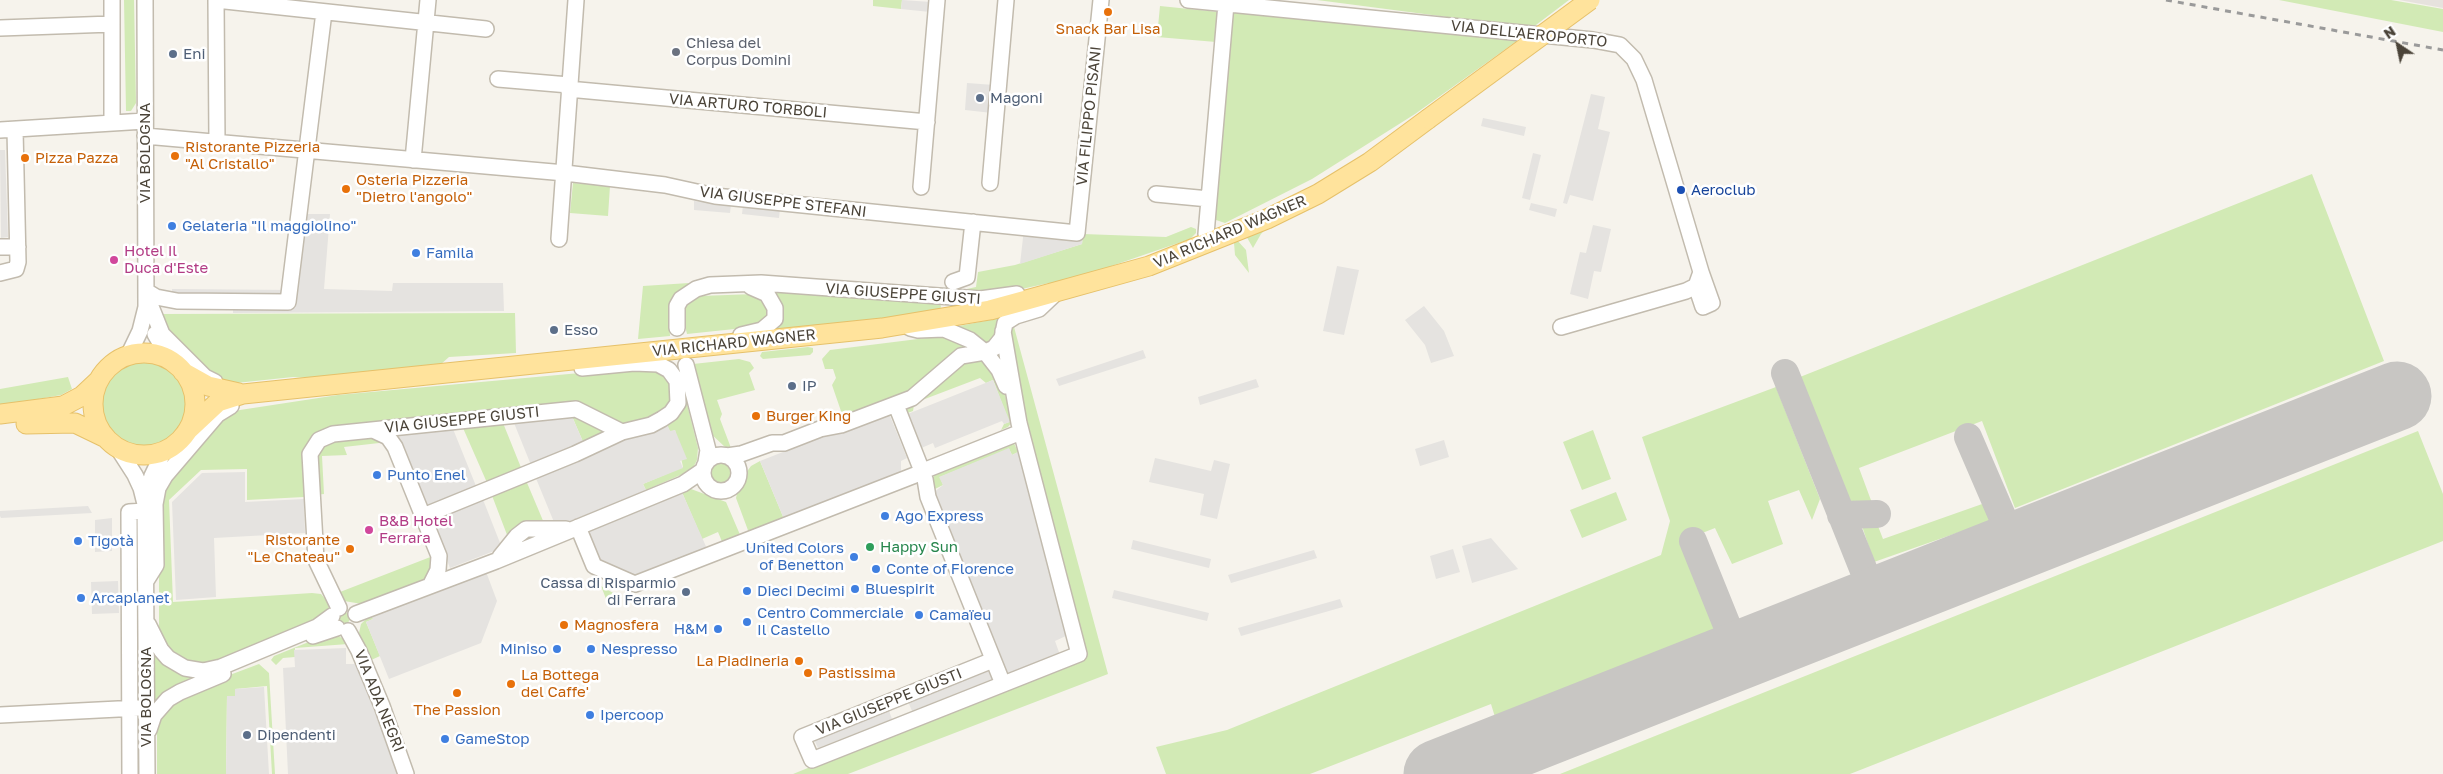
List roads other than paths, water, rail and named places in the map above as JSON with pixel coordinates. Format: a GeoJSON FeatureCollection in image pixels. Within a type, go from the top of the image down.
{"type":"FeatureCollection","features":[{"type":"Feature","properties":{"kind":"main road","name":"VIA RICHARD WAGNER"},"geometry":{"type":"LineString","coordinates":[[187,431],[218,402],[243,394],[902,325],[990,310],[1169,259],[1296,205],[1370,162],[1590,0]]}},
{"type":"Feature","properties":{"kind":"main road","name":"VIA RICHARD WAGNER"},"geometry":{"type":"LineString","coordinates":[[1128,270],[1149,258],[1206,234],[1302,189],[1428,119]]}},
{"type":"Feature","properties":{"kind":"main road"},"geometry":{"type":"LineString","coordinates":[[128,356],[153,355],[177,367]]}},
{"type":"Feature","properties":{"kind":"main road","name":"VIA BOLOGNA"},"geometry":{"type":"LineString","coordinates":[[128,356],[113,364],[99,380],[94,394],[93,411],[97,425],[110,442],[141,455],[164,450],[175,444],[187,431],[192,420],[194,403],[192,388],[177,367]]}},
{"type":"Feature","properties":{"kind":"main road","name":"VIA RICHARD WAGNER"},"geometry":{"type":"LineString","coordinates":[[177,367],[215,389],[243,394]]}},
{"type":"Feature","properties":{"kind":"main road"},"geometry":{"type":"LineString","coordinates":[[0,414],[63,406],[82,396],[99,380]]}},
{"type":"Feature","properties":{"kind":"main road"},"geometry":{"type":"LineString","coordinates":[[0,426],[69,422],[88,428],[110,442]]}},
{"type":"Feature","properties":{"kind":"street"},"geometry":{"type":"LineString","coordinates":[[112,0],[112,123]]}},
{"type":"Feature","properties":{"kind":"street","name":"VIA BOLOGNA"},"geometry":{"type":"LineString","coordinates":[[145,0],[148,302],[153,331],[177,367]]}},
{"type":"Feature","properties":{"kind":"street"},"geometry":{"type":"LineString","coordinates":[[217,142],[216,0],[486,29]]}},
{"type":"Feature","properties":{"kind":"street"},"geometry":{"type":"LineString","coordinates":[[413,160],[428,0]]}},
{"type":"Feature","properties":{"kind":"street"},"geometry":{"type":"LineString","coordinates":[[559,239],[576,0]]}},
{"type":"Feature","properties":{"kind":"street"},"geometry":{"type":"LineString","coordinates":[[922,186],[937,0]]}},
{"type":"Feature","properties":{"kind":"street"},"geometry":{"type":"LineString","coordinates":[[990,183],[1006,0]]}},
{"type":"Feature","properties":{"kind":"street","name":"VIA FILIPPO PISANI"},"geometry":{"type":"LineString","coordinates":[[1077,233],[1101,0]]}},
{"type":"Feature","properties":{"kind":"street","name":"VIA DELL'AEROPORTO"},"geometry":{"type":"LineString","coordinates":[[1188,0],[1593,40],[1620,45],[1634,59],[1644,80],[1698,279],[1686,291],[1561,327]]}},
{"type":"Feature","properties":{"kind":"street"},"geometry":{"type":"LineString","coordinates":[[1206,234],[1226,4]]}},
{"type":"Feature","properties":{"kind":"street"},"geometry":{"type":"LineString","coordinates":[[148,302],[156,297],[177,301],[288,302],[324,12]]}},
{"type":"Feature","properties":{"kind":"street"},"geometry":{"type":"LineString","coordinates":[[0,28],[112,24]]}},
{"type":"Feature","properties":{"kind":"street","name":"VIA ARTURO TORBOLI"},"geometry":{"type":"LineString","coordinates":[[498,79],[927,122]]}},
{"type":"Feature","properties":{"kind":"street","name":"VIA GIUSEPPE STEFANI"},"geometry":{"type":"LineString","coordinates":[[7,130],[112,123],[217,142],[565,173],[666,185],[715,196],[1077,233]]}},
{"type":"Feature","properties":{"kind":"street"},"geometry":{"type":"LineString","coordinates":[[0,273],[16,269],[18,262],[7,130]]}},
{"type":"Feature","properties":{"kind":"street"},"geometry":{"type":"LineString","coordinates":[[1156,194],[1209,199]]}},
{"type":"Feature","properties":{"kind":"street"},"geometry":{"type":"LineString","coordinates":[[953,282],[968,277],[973,222]]}},
{"type":"Feature","properties":{"kind":"street"},"geometry":{"type":"LineString","coordinates":[[0,247],[18,247]]}},
{"type":"Feature","properties":{"kind":"street","name":"VIA GIUSEPPE GIUSTI"},"geometry":{"type":"LineString","coordinates":[[693,348],[709,338],[756,332],[768,327],[775,319],[775,308],[767,294],[756,288],[734,284]]}},
{"type":"Feature","properties":{"kind":"street","name":"VIA GIUSEPPE GIUSTI"},"geometry":{"type":"LineString","coordinates":[[677,328],[677,306],[681,299],[688,293],[710,285],[761,284],[980,300],[999,298],[1041,288],[1064,290]]}},
{"type":"Feature","properties":{"kind":"street"},"geometry":{"type":"LineString","coordinates":[[130,621],[146,620],[161,650],[168,658],[185,668],[203,671],[221,667],[317,626],[339,621],[356,624],[356,614],[496,560],[517,536],[526,529],[535,527],[557,530],[578,527],[683,484],[693,483],[715,491],[728,490],[736,484],[738,477],[751,461],[774,452],[784,443],[820,429],[848,423],[912,398],[961,356],[985,352],[999,344],[1005,323],[1010,318],[1039,309],[1064,290]]}},
{"type":"Feature","properties":{"kind":"street"},"geometry":{"type":"LineString","coordinates":[[148,302],[164,305],[177,301]]}},
{"type":"Feature","properties":{"kind":"street","name":"VIA BOLOGNA"},"geometry":{"type":"LineString","coordinates":[[128,356],[140,331],[148,302]]}},
{"type":"Feature","properties":{"kind":"street","name":"VIA RICHARD WAGNER"},"geometry":{"type":"LineString","coordinates":[[148,302],[157,325],[166,338],[205,377],[216,382],[238,385],[298,380],[334,384]]}},
{"type":"Feature","properties":{"kind":"street","name":"VIA GIUSEPPE GIUSTI"},"geometry":{"type":"LineString","coordinates":[[902,325],[918,330],[944,329],[970,340],[985,352],[999,370],[1020,427]]}},
{"type":"Feature","properties":{"kind":"street","name":"VIA GIUSEPPE GIUSTI"},"geometry":{"type":"LineString","coordinates":[[993,660],[802,737],[812,760],[1079,654],[1020,427],[1003,331]]}},
{"type":"Feature","properties":{"kind":"street"},"geometry":{"type":"LineString","coordinates":[[423,516],[575,454],[622,432],[650,425],[675,409],[678,402],[678,381],[669,370],[651,362],[562,370],[548,362]]}},
{"type":"Feature","properties":{"kind":"street"},"geometry":{"type":"LineString","coordinates":[[686,365],[708,450],[703,479],[709,488]]}},
{"type":"Feature","properties":{"kind":"street","name":"VIA BOLOGNA"},"geometry":{"type":"LineString","coordinates":[[145,582],[156,565],[155,504],[158,488],[165,476],[218,414],[235,405],[304,396],[334,384]]}},
{"type":"Feature","properties":{"kind":"street"},"geometry":{"type":"LineString","coordinates":[[896,404],[922,472],[928,497],[1003,684]]}},
{"type":"Feature","properties":{"kind":"street","name":"VIA GIUSEPPE GIUSTI"},"geometry":{"type":"LineString","coordinates":[[371,429],[576,409],[622,432]]}},
{"type":"Feature","properties":{"kind":"street"},"geometry":{"type":"LineString","coordinates":[[578,527],[594,566],[635,584],[922,472],[1020,427]]}},
{"type":"Feature","properties":{"kind":"street","name":"VIA GIUSEPPE GIUSTI"},"geometry":{"type":"LineString","coordinates":[[371,429],[384,434],[395,447],[439,556],[438,570],[430,586]]}},
{"type":"Feature","properties":{"kind":"street","name":"VIA ADA NEGRI"},"geometry":{"type":"LineString","coordinates":[[371,429],[328,435],[315,445],[310,454],[311,500],[316,560],[339,621],[360,651],[406,774]]}},
{"type":"Feature","properties":{"kind":"street"},"geometry":{"type":"LineString","coordinates":[[703,432],[710,445],[736,463],[738,477]]}},
{"type":"Feature","properties":{"kind":"street","name":"VIA BOLOGNA"},"geometry":{"type":"LineString","coordinates":[[110,442],[139,482],[145,508]]}},
{"type":"Feature","properties":{"kind":"street"},"geometry":{"type":"LineString","coordinates":[[683,484],[713,456],[742,454],[772,443],[784,443]]}},
{"type":"Feature","properties":{"kind":"street","name":"VIA BOLOGNA"},"geometry":{"type":"LineString","coordinates":[[147,774],[145,508],[152,476],[164,450]]}},
{"type":"Feature","properties":{"kind":"street","name":"VIA BOLOGNA"},"geometry":{"type":"LineString","coordinates":[[130,774],[129,512],[145,508]]}},
{"type":"Feature","properties":{"kind":"street"},"geometry":{"type":"LineString","coordinates":[[129,555],[145,555]]}},
{"type":"Feature","properties":{"kind":"street"},"geometry":{"type":"LineString","coordinates":[[147,738],[154,715],[173,696],[293,644],[339,621]]}},
{"type":"Feature","properties":{"kind":"street"},"geometry":{"type":"LineString","coordinates":[[0,715],[146,707]]}},
{"type":"Feature","properties":{"kind":"railway"},"geometry":{"type":"LineString","coordinates":[[2166,0],[2443,50]]}},
{"type":"Feature","properties":{"kind":"place","name":"Snack Bar Lisa"},"geometry":{"type":"Point","coordinates":[1108,12]}},
{"type":"Feature","properties":{"kind":"place","name":"Chiesa del Corpus Domini"},"geometry":{"type":"Point","coordinates":[676,52]}},
{"type":"Feature","properties":{"kind":"place","name":"Eni"},"geometry":{"type":"Point","coordinates":[173,54]}},
{"type":"Feature","properties":{"kind":"place","name":"Magoni"},"geometry":{"type":"Point","coordinates":[980,98]}},
{"type":"Feature","properties":{"kind":"place","name":"Ristorante Pizzeria \"Al Cristallo\""},"geometry":{"type":"Point","coordinates":[175,156]}},
{"type":"Feature","properties":{"kind":"place","name":"Pizza Pazza"},"geometry":{"type":"Point","coordinates":[25,158]}},
{"type":"Feature","properties":{"kind":"place","name":"Osteria Pizzeria \"Dietro l'angolo\""},"geometry":{"type":"Point","coordinates":[346,189]}},
{"type":"Feature","properties":{"kind":"place","name":"Aeroclub"},"geometry":{"type":"Point","coordinates":[1681,190]}},
{"type":"Feature","properties":{"kind":"place","name":"Gelateria \"Il maggiolino\""},"geometry":{"type":"Point","coordinates":[172,226]}},
{"type":"Feature","properties":{"kind":"place","name":"Famila"},"geometry":{"type":"Point","coordinates":[416,253]}},
{"type":"Feature","properties":{"kind":"place","name":"Hotel Il Duca d'Este"},"geometry":{"type":"Point","coordinates":[114,260]}},
{"type":"Feature","properties":{"kind":"place","name":"Esso"},"geometry":{"type":"Point","coordinates":[554,330]}},
{"type":"Feature","properties":{"kind":"place","name":"IP"},"geometry":{"type":"Point","coordinates":[792,386]}},
{"type":"Feature","properties":{"kind":"place","name":"Burger King"},"geometry":{"type":"Point","coordinates":[756,416]}},
{"type":"Feature","properties":{"kind":"place","name":"Punto Enel"},"geometry":{"type":"Point","coordinates":[377,475]}},
{"type":"Feature","properties":{"kind":"place","name":"Ago Express"},"geometry":{"type":"Point","coordinates":[885,516]}},
{"type":"Feature","properties":{"kind":"place","name":"B&B Hotel Ferrara"},"geometry":{"type":"Point","coordinates":[369,530]}},
{"type":"Feature","properties":{"kind":"place","name":"Tigotà"},"geometry":{"type":"Point","coordinates":[78,541]}},
{"type":"Feature","properties":{"kind":"place","name":"Happy Sun"},"geometry":{"type":"Point","coordinates":[870,547]}},
{"type":"Feature","properties":{"kind":"place","name":"Ristorante \"Le Chateau\""},"geometry":{"type":"Point","coordinates":[350,549]}},
{"type":"Feature","properties":{"kind":"place","name":"United Colors of Benetton"},"geometry":{"type":"Point","coordinates":[854,557]}},
{"type":"Feature","properties":{"kind":"place","name":"Conte of Florence"},"geometry":{"type":"Point","coordinates":[876,569]}},
{"type":"Feature","properties":{"kind":"place","name":"Bluespirit"},"geometry":{"type":"Point","coordinates":[855,589]}},
{"type":"Feature","properties":{"kind":"place","name":"Dieci Decimi"},"geometry":{"type":"Point","coordinates":[747,591]}},
{"type":"Feature","properties":{"kind":"place","name":"Cassa di Risparmio di Ferrara"},"geometry":{"type":"Point","coordinates":[686,592]}},
{"type":"Feature","properties":{"kind":"place","name":"Arcaplanet"},"geometry":{"type":"Point","coordinates":[81,598]}},
{"type":"Feature","properties":{"kind":"place","name":"Camaïeu"},"geometry":{"type":"Point","coordinates":[919,615]}},
{"type":"Feature","properties":{"kind":"place","name":"Centro Commerciale Il Castello"},"geometry":{"type":"Point","coordinates":[747,622]}},
{"type":"Feature","properties":{"kind":"place","name":"Magnosfera"},"geometry":{"type":"Point","coordinates":[564,625]}},
{"type":"Feature","properties":{"kind":"place","name":"H&M"},"geometry":{"type":"Point","coordinates":[718,629]}},
{"type":"Feature","properties":{"kind":"place","name":"Miniso"},"geometry":{"type":"Point","coordinates":[557,649]}},
{"type":"Feature","properties":{"kind":"place","name":"Nespresso"},"geometry":{"type":"Point","coordinates":[591,649]}},
{"type":"Feature","properties":{"kind":"place","name":"La Piadineria"},"geometry":{"type":"Point","coordinates":[799,661]}},
{"type":"Feature","properties":{"kind":"place","name":"Pastissima"},"geometry":{"type":"Point","coordinates":[808,673]}},
{"type":"Feature","properties":{"kind":"place","name":"La Bottega del Caffe'"},"geometry":{"type":"Point","coordinates":[511,684]}},
{"type":"Feature","properties":{"kind":"place","name":"The Passion"},"geometry":{"type":"Point","coordinates":[457,693]}},
{"type":"Feature","properties":{"kind":"place","name":"Ipercoop"},"geometry":{"type":"Point","coordinates":[590,715]}},
{"type":"Feature","properties":{"kind":"place","name":"Dipendenti"},"geometry":{"type":"Point","coordinates":[247,735]}},
{"type":"Feature","properties":{"kind":"place","name":"GameStop"},"geometry":{"type":"Point","coordinates":[445,739]}}]}
